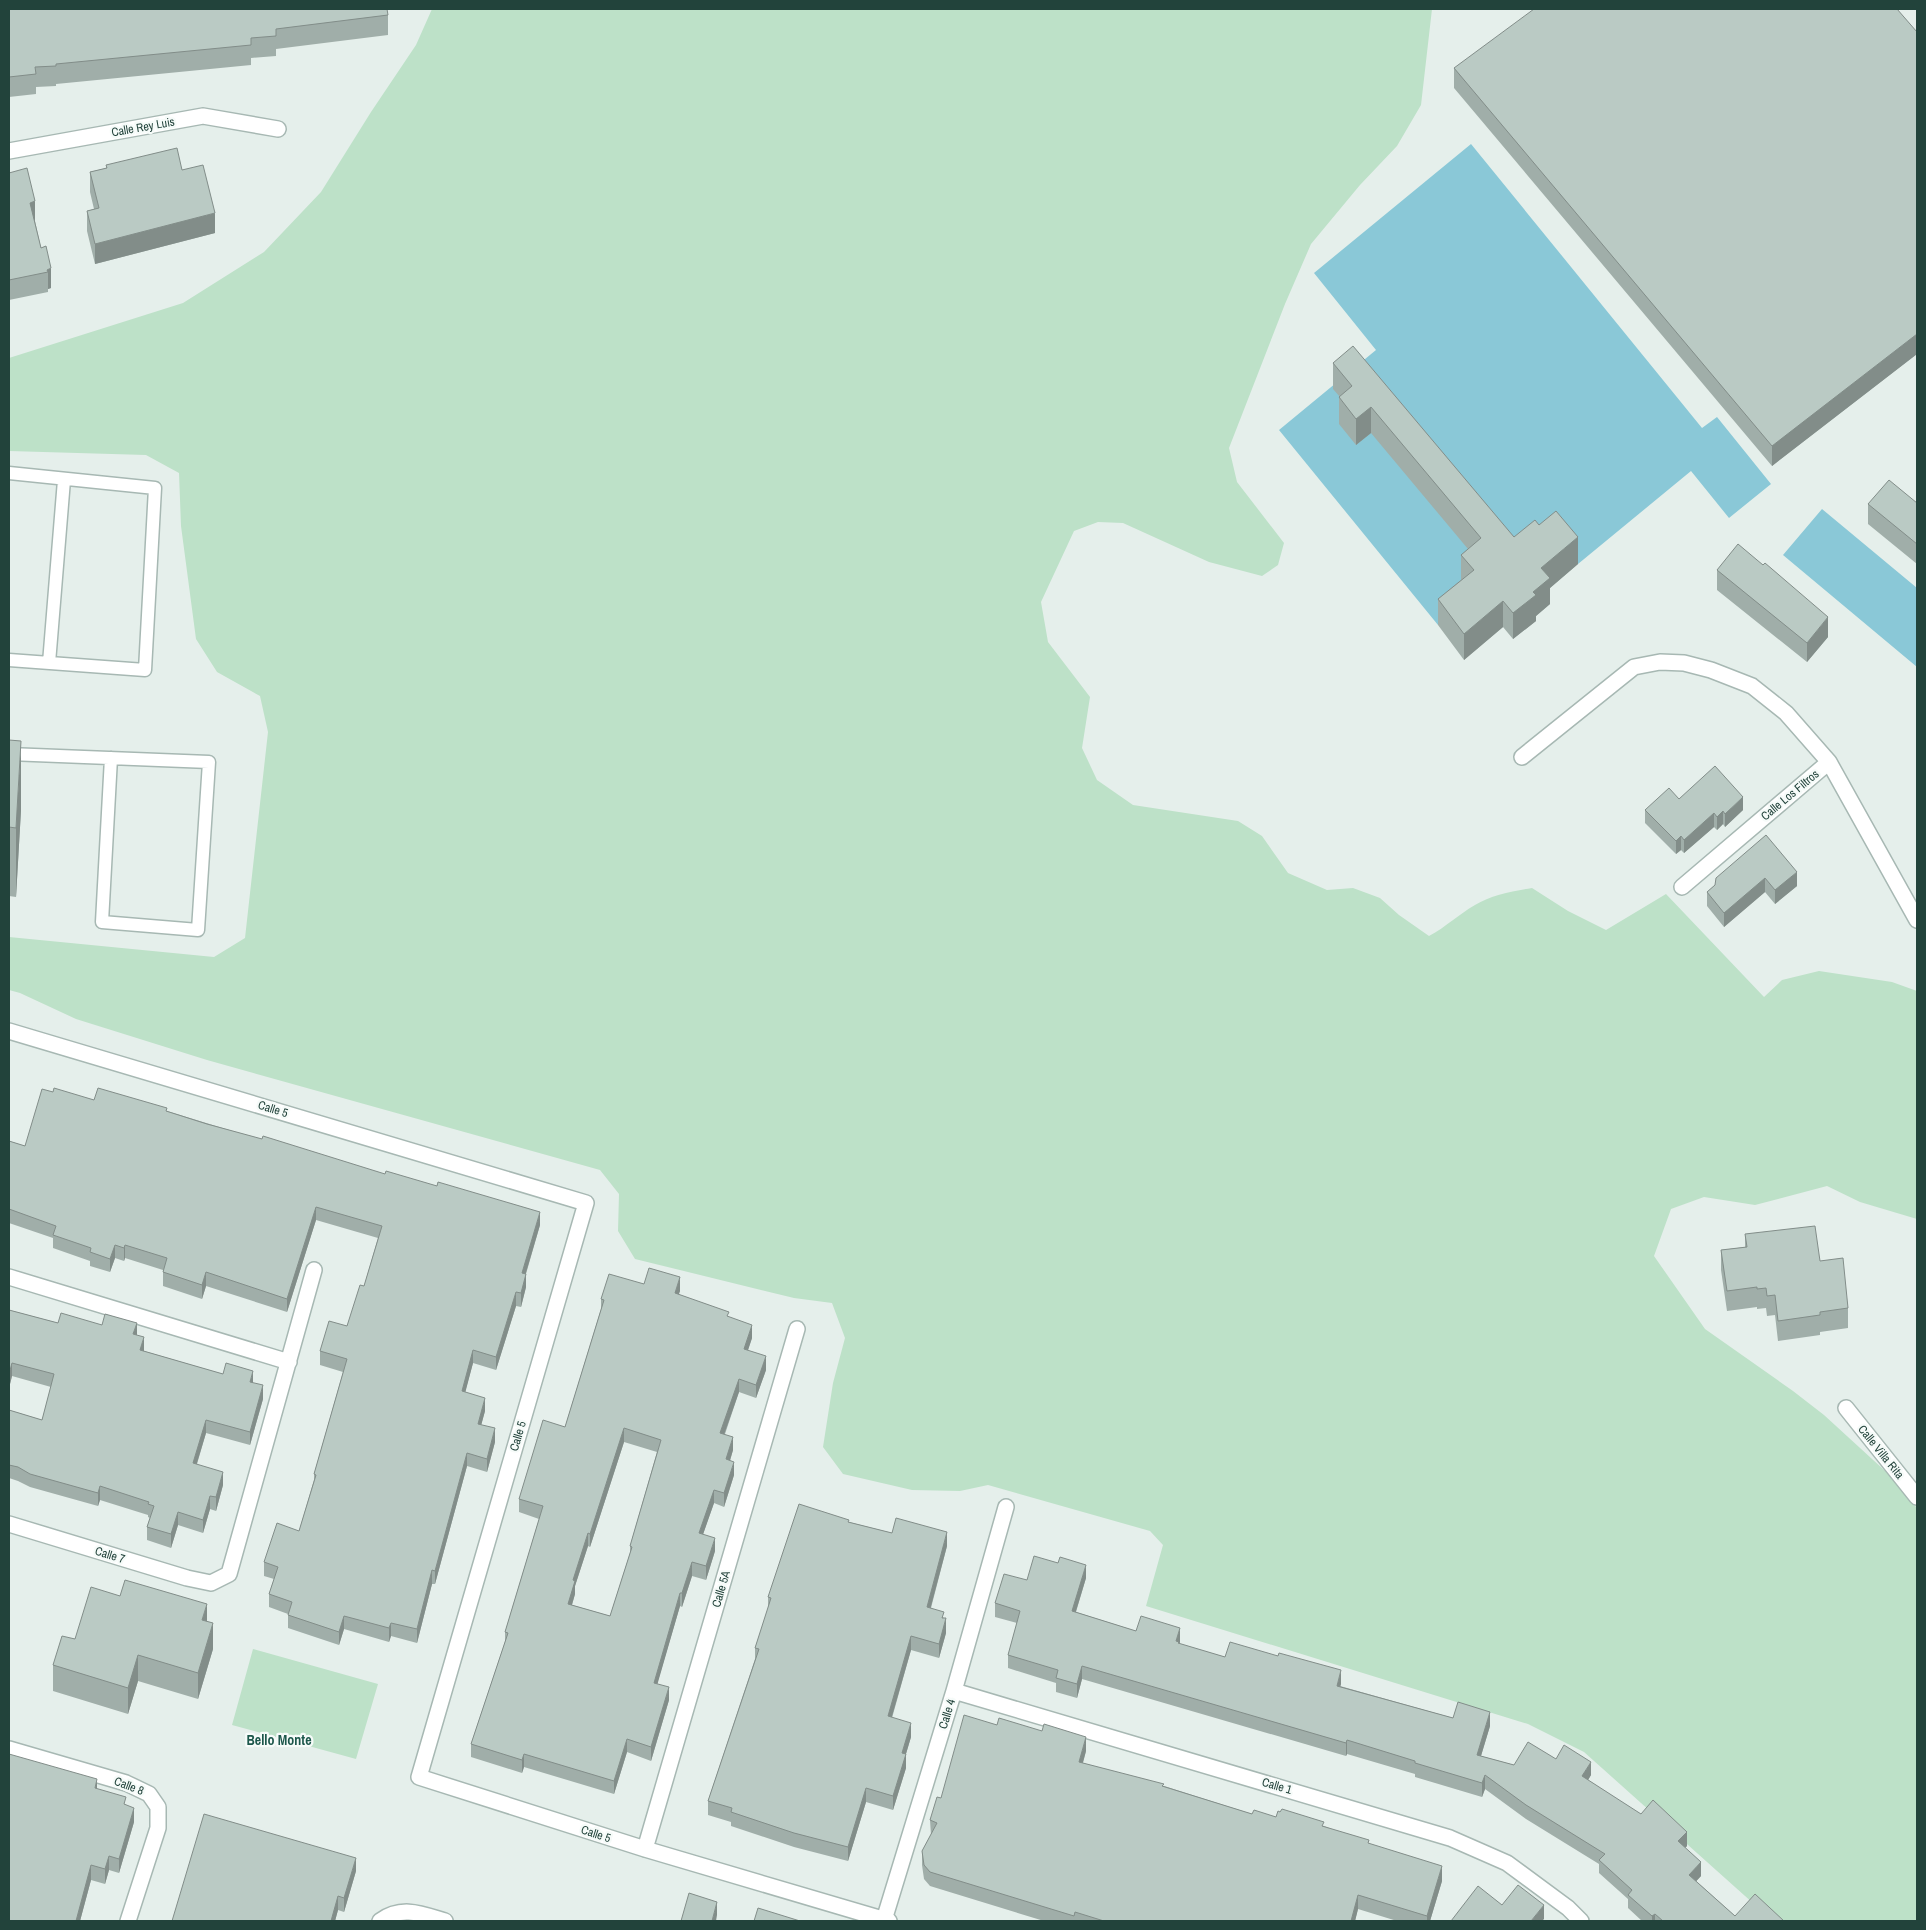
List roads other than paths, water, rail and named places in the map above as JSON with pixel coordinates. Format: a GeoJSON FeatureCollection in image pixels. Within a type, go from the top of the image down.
{"type":"FeatureCollection","features":[{"type":"Feature","properties":{"kind":"street","name":"Calle Rey Luis"},"geometry":{"type":"LineString","coordinates":[[9,151],[203,116],[278,129]]}},
{"type":"Feature","properties":{"kind":"street"},"geometry":{"type":"LineString","coordinates":[[1522,757],[1634,667],[1660,662],[1684,663],[1711,670],[1752,686],[1786,713],[1829,762]]}},
{"type":"Feature","properties":{"kind":"street","name":"Calle Los Filtros"},"geometry":{"type":"LineString","coordinates":[[1682,887],[1829,762],[1917,920]]}},
{"type":"Feature","properties":{"kind":"street","name":"Calle 5"},"geometry":{"type":"LineString","coordinates":[[9,1031],[586,1203],[420,1777],[645,1849],[886,1920]]}},
{"type":"Feature","properties":{"kind":"street"},"geometry":{"type":"LineString","coordinates":[[9,1277],[289,1362],[314,1270]]}},
{"type":"Feature","properties":{"kind":"street","name":"Calle 5A"},"geometry":{"type":"LineString","coordinates":[[645,1849],[797,1329]]}},
{"type":"Feature","properties":{"kind":"street","name":"Calle 7"},"geometry":{"type":"LineString","coordinates":[[9,1524],[188,1578],[211,1583],[229,1574],[289,1362]]}},
{"type":"Feature","properties":{"kind":"street","name":"Calle Villa Rita"},"geometry":{"type":"LineString","coordinates":[[1846,1408],[1917,1497]]}},
{"type":"Feature","properties":{"kind":"street","name":"Calle 4"},"geometry":{"type":"LineString","coordinates":[[886,1920],[1006,1507]]}},
{"type":"Feature","properties":{"kind":"street","name":"Calle 1"},"geometry":{"type":"LineString","coordinates":[[954,1691],[1450,1838],[1507,1863],[1568,1908],[1581,1921]]}},
{"type":"Feature","properties":{"kind":"street","name":"Calle 8"},"geometry":{"type":"LineString","coordinates":[[9,1749],[126,1783],[149,1794],[158,1807],[158,1828],[128,1921]]}},
{"type":"Feature","properties":{"kind":"street"},"geometry":{"type":"LineString","coordinates":[[380,1921],[393,1913],[416,1912],[445,1921]]}},
{"type":"Feature","properties":{"kind":"lane"},"geometry":{"type":"LineString","coordinates":[[9,473],[155,488],[145,670],[9,660]]}},
{"type":"Feature","properties":{"kind":"lane"},"geometry":{"type":"LineString","coordinates":[[49,663],[64,480]]}},
{"type":"Feature","properties":{"kind":"lane"},"geometry":{"type":"LineString","coordinates":[[9,754],[110,758],[209,762],[198,930],[102,922],[110,758]]}},
{"type":"Feature","properties":{"kind":"water"},"geometry":{"type":"Polygon","coordinates":[[[1471,144],[1702,428],[1717,417],[1771,484],[1729,518],[1691,471],[1578,564],[1556,537],[1438,625],[1279,430],[1376,350],[1314,273],[1471,144]]]}},
{"type":"Feature","properties":{"kind":"water"},"geometry":{"type":"Polygon","coordinates":[[[1822,509],[1917,588],[1917,667],[1783,555],[1822,509]]]}},
{"type":"Feature","properties":{"kind":"district","name":"Bello Monte"},"geometry":{"type":"Point","coordinates":[279,1740]}}]}
